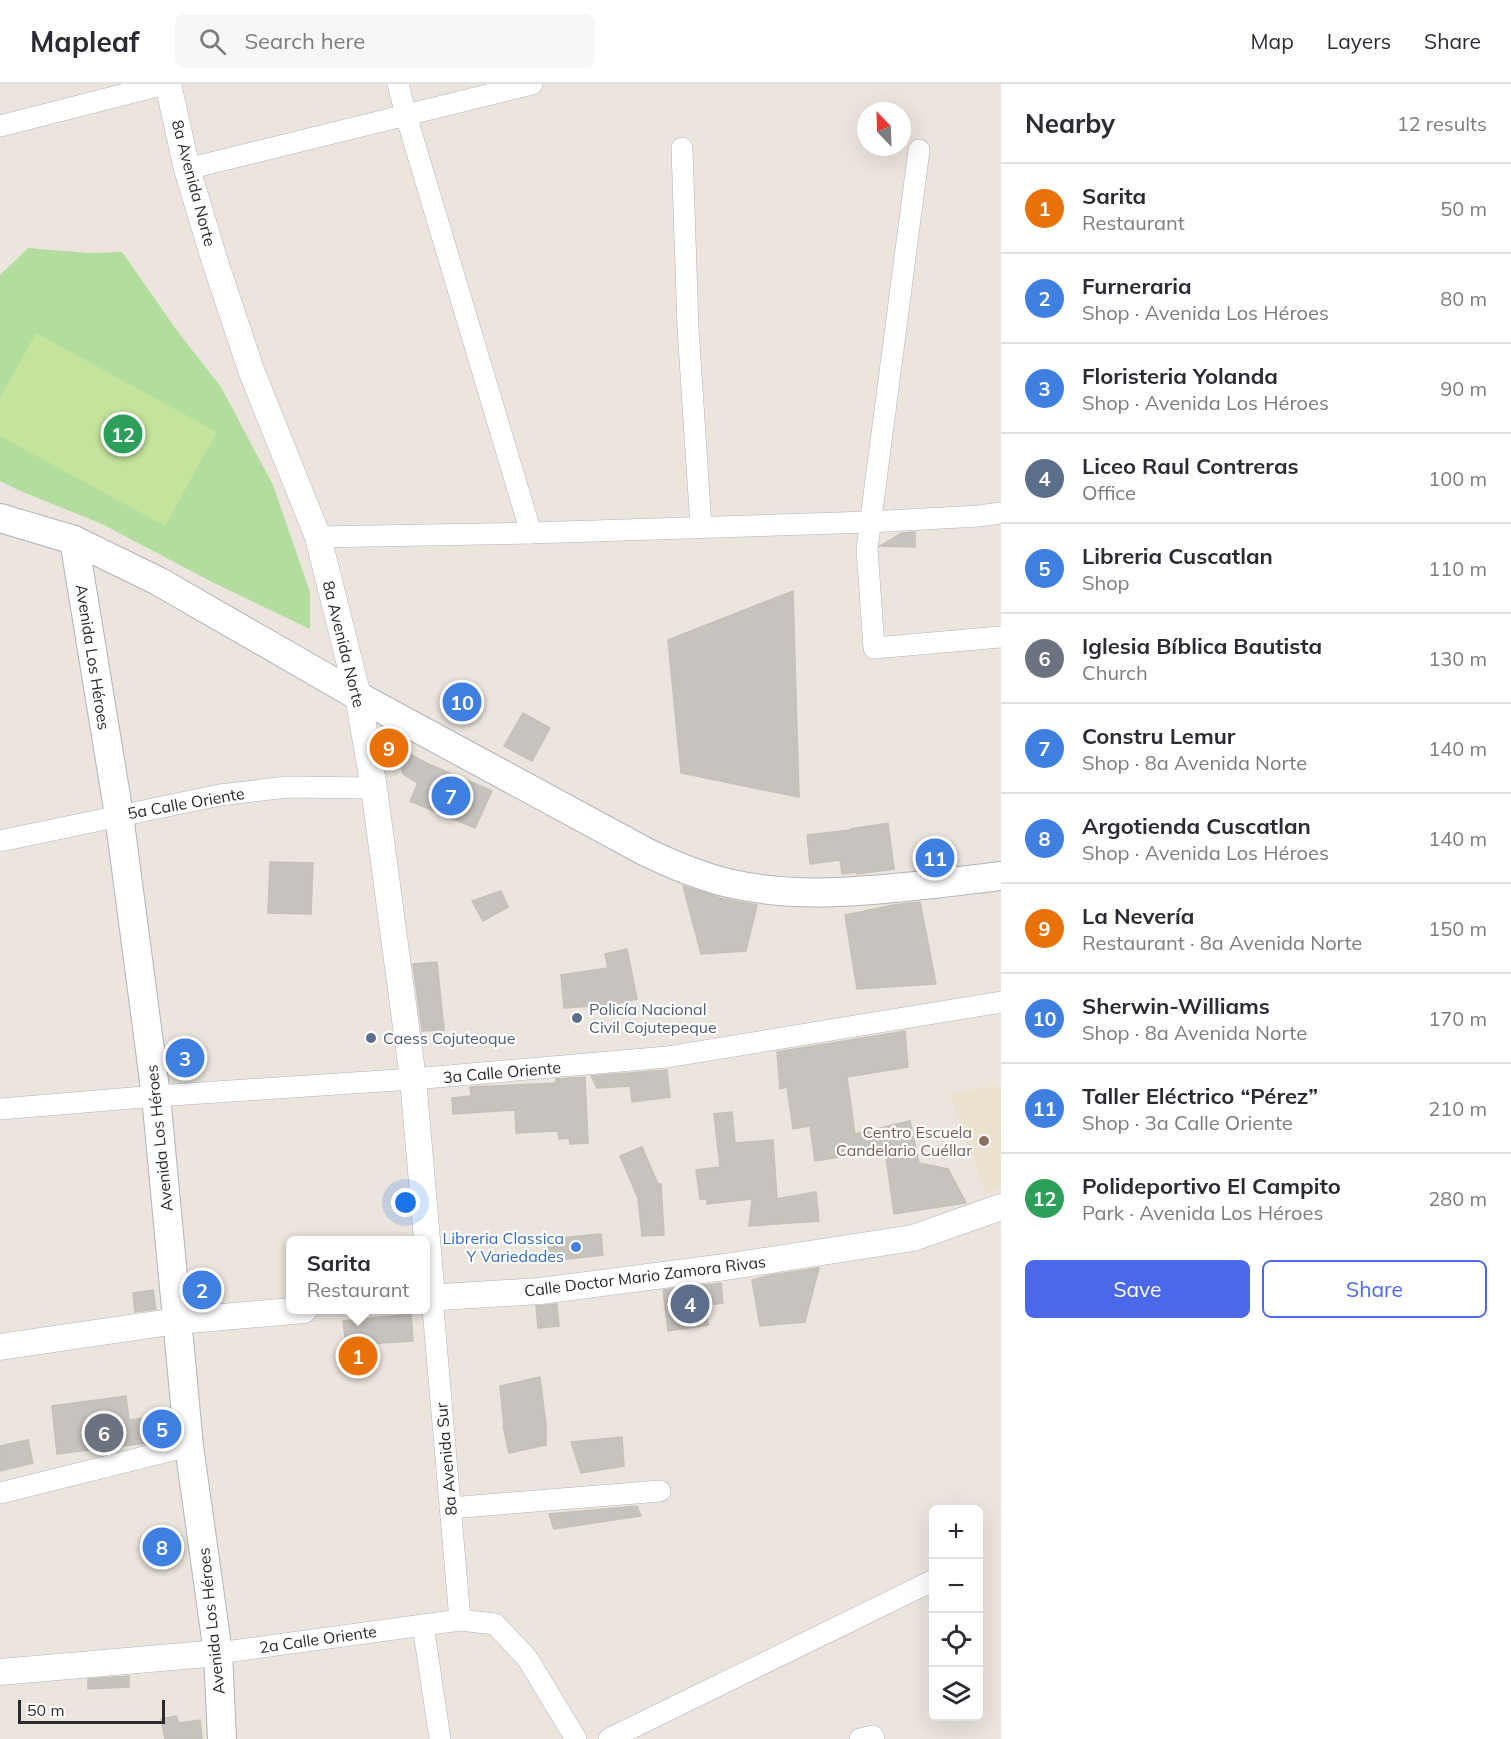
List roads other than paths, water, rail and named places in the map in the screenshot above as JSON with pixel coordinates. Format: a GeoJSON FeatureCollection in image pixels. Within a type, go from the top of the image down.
{"type":"FeatureCollection","features":[{"type":"Feature","properties":{"kind":"main road"},"geometry":{"type":"LineString","coordinates":[[0,518],[74,540],[158,581],[358,696],[679,868],[722,881],[782,892],[845,893],[1001,876]]}},
{"type":"Feature","properties":{"kind":"main road","name":"Avenida Los Héroes"},"geometry":{"type":"LineString","coordinates":[[74,540],[120,815],[156,1096],[189,1446],[218,1653],[222,1739]]}},
{"type":"Feature","properties":{"kind":"street"},"geometry":{"type":"LineString","coordinates":[[0,126],[166,84]]}},
{"type":"Feature","properties":{"kind":"street","name":"8a Avenida Norte"},"geometry":{"type":"LineString","coordinates":[[166,84],[216,265],[251,370],[318,537],[358,696],[374,788],[413,1079],[424,1236]]}},
{"type":"Feature","properties":{"kind":"street"},"geometry":{"type":"LineString","coordinates":[[398,84],[531,533]]}},
{"type":"Feature","properties":{"kind":"street"},"geometry":{"type":"LineString","coordinates":[[188,169],[531,84]]}},
{"type":"Feature","properties":{"kind":"street"},"geometry":{"type":"LineString","coordinates":[[682,148],[688,328],[701,527]]}},
{"type":"Feature","properties":{"kind":"street"},"geometry":{"type":"LineString","coordinates":[[919,150],[869,522],[867,549],[874,648],[1001,637]]}},
{"type":"Feature","properties":{"kind":"street"},"geometry":{"type":"LineString","coordinates":[[318,537],[869,522],[1001,513]]}},
{"type":"Feature","properties":{"kind":"street","name":"5a Calle Oriente"},"geometry":{"type":"LineString","coordinates":[[0,841],[220,795],[287,787],[374,788]]}},
{"type":"Feature","properties":{"kind":"street","name":"3a Calle Oriente"},"geometry":{"type":"LineString","coordinates":[[0,1109],[413,1079],[667,1057],[1001,1002]]}},
{"type":"Feature","properties":{"kind":"street","name":"Calle Doctor Mario Zamora Rivas"},"geometry":{"type":"LineString","coordinates":[[430,1298],[540,1291],[725,1267],[889,1242],[913,1238],[1001,1207]]}},
{"type":"Feature","properties":{"kind":"street","name":"8a Avenida Sur"},"geometry":{"type":"LineString","coordinates":[[430,1308],[460,1620]]}},
{"type":"Feature","properties":{"kind":"street"},"geometry":{"type":"LineString","coordinates":[[0,1347],[177,1322],[286,1312]]}},
{"type":"Feature","properties":{"kind":"street"},"geometry":{"type":"LineString","coordinates":[[0,1493],[189,1446]]}},
{"type":"Feature","properties":{"kind":"street"},"geometry":{"type":"LineString","coordinates":[[450,1508],[660,1491]]}},
{"type":"Feature","properties":{"kind":"street"},"geometry":{"type":"LineString","coordinates":[[609,1739],[929,1582]]}},
{"type":"Feature","properties":{"kind":"street","name":"2a Calle Oriente"},"geometry":{"type":"LineString","coordinates":[[0,1672],[218,1653],[460,1620],[495,1624],[527,1658],[576,1739]]}},
{"type":"Feature","properties":{"kind":"street"},"geometry":{"type":"LineString","coordinates":[[423,1625],[440,1739]]}},
{"type":"Feature","properties":{"kind":"street"},"geometry":{"type":"LineString","coordinates":[[860,1739],[873,1736],[874,1739]]}},
{"type":"Feature","properties":{"kind":"place","name":"Polideportivo El Campito"},"geometry":{"type":"Point","coordinates":[123,434]}},
{"type":"Feature","properties":{"kind":"place","name":"Sherwin-Williams"},"geometry":{"type":"Point","coordinates":[462,702]}},
{"type":"Feature","properties":{"kind":"place","name":"La Nevería"},"geometry":{"type":"Point","coordinates":[389,748]}},
{"type":"Feature","properties":{"kind":"place","name":"Constru Lemur"},"geometry":{"type":"Point","coordinates":[451,796]}},
{"type":"Feature","properties":{"kind":"place","name":"Taller Eléctrico “Pérez”"},"geometry":{"type":"Point","coordinates":[935,858]}},
{"type":"Feature","properties":{"kind":"place","name":"Policía Nacional Civil Cojutepeque"},"geometry":{"type":"Point","coordinates":[577,1018]}},
{"type":"Feature","properties":{"kind":"place","name":"Caess Cojuteoque"},"geometry":{"type":"Point","coordinates":[371,1038]}},
{"type":"Feature","properties":{"kind":"place","name":"Floristeria Yolanda"},"geometry":{"type":"Point","coordinates":[185,1058]}},
{"type":"Feature","properties":{"kind":"place","name":"Centro Escuela Candelario Cuéllar"},"geometry":{"type":"Point","coordinates":[984,1141]}},
{"type":"Feature","properties":{"kind":"place","name":"Libreria Classica Y Variedades"},"geometry":{"type":"Point","coordinates":[576,1247]}},
{"type":"Feature","properties":{"kind":"place","name":"Furneraria"},"geometry":{"type":"Point","coordinates":[202,1290]}},
{"type":"Feature","properties":{"kind":"place","name":"Liceo Raul Contreras"},"geometry":{"type":"Point","coordinates":[690,1304]}},
{"type":"Feature","properties":{"kind":"place","name":"Sarita"},"geometry":{"type":"Point","coordinates":[358,1356]}},
{"type":"Feature","properties":{"kind":"place","name":"Libreria Cuscatlan"},"geometry":{"type":"Point","coordinates":[162,1429]}},
{"type":"Feature","properties":{"kind":"place","name":"Iglesia Bíblica Bautista"},"geometry":{"type":"Point","coordinates":[104,1433]}},
{"type":"Feature","properties":{"kind":"place","name":"Argotienda Cuscatlan"},"geometry":{"type":"Point","coordinates":[162,1547]}}]}
